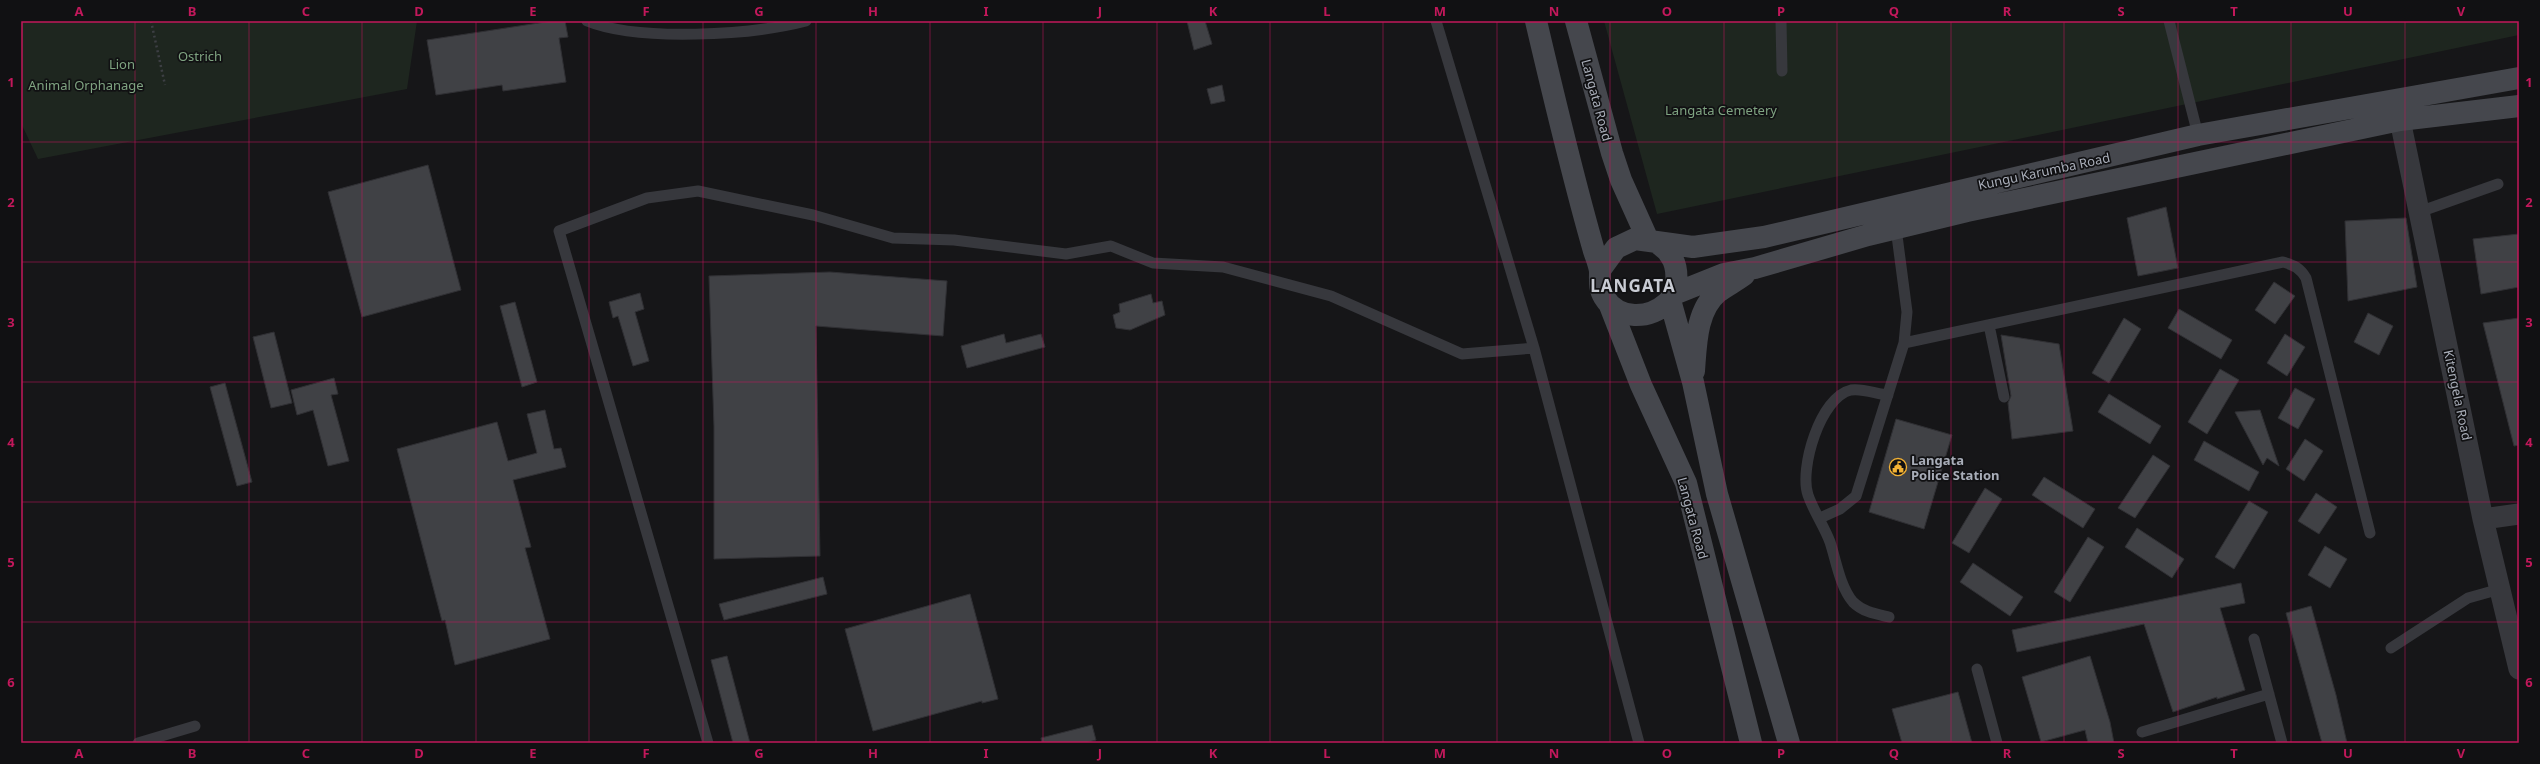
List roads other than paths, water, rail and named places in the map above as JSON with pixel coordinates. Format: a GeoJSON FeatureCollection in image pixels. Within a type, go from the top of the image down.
{"type":"FeatureCollection","features":[{"type":"Feature","properties":{"kind":"main road"},"geometry":{"type":"LineString","coordinates":[[1536,21],[1560,127],[1600,270],[1601,289],[1609,303],[1619,312],[1633,315],[1659,310],[1672,297],[1724,274],[1755,268],[1896,228],[2312,137],[2400,120],[2519,106]]}},
{"type":"Feature","properties":{"kind":"main road","name":"Langata Road"},"geometry":{"type":"LineString","coordinates":[[1576,21],[1621,180],[1654,242]]}},
{"type":"Feature","properties":{"kind":"main road","name":"Kungu Karumba Road"},"geometry":{"type":"LineString","coordinates":[[1654,242],[1693,247],[1764,237],[2198,135],[2396,98],[2519,78]]}},
{"type":"Feature","properties":{"kind":"main road"},"geometry":{"type":"LineString","coordinates":[[2396,98],[2400,120]]}},
{"type":"Feature","properties":{"kind":"main road"},"geometry":{"type":"LineString","coordinates":[[1600,270],[1616,248],[1635,239],[1654,242],[1670,255],[1676,267],[1672,297],[1693,382],[1717,494],[1790,743]]}},
{"type":"Feature","properties":{"kind":"main road"},"geometry":{"type":"LineString","coordinates":[[1693,382],[1696,340],[1702,316],[1717,293],[1755,268]]}},
{"type":"Feature","properties":{"kind":"main road","name":"Langata Road"},"geometry":{"type":"LineString","coordinates":[[1609,303],[1641,384],[1686,483],[1751,743]]}},
{"type":"Feature","properties":{"kind":"street","name":"Kitengela Road"},"geometry":{"type":"LineString","coordinates":[[2400,120],[2483,519],[2519,670]]}},
{"type":"Feature","properties":{"kind":"street"},"geometry":{"type":"LineString","coordinates":[[2483,519],[2519,514]]}},
{"type":"Feature","properties":{"kind":"lane"},"geometry":{"type":"LineString","coordinates":[[587,21],[625,31],[692,34],[736,32],[806,21]]}},
{"type":"Feature","properties":{"kind":"lane"},"geometry":{"type":"LineString","coordinates":[[1436,21],[1534,348],[1639,743]]}},
{"type":"Feature","properties":{"kind":"lane"},"geometry":{"type":"LineString","coordinates":[[1781,21],[1782,71]]}},
{"type":"Feature","properties":{"kind":"lane"},"geometry":{"type":"LineString","coordinates":[[2169,21],[2198,135]]}},
{"type":"Feature","properties":{"kind":"lane"},"geometry":{"type":"LineString","coordinates":[[2420,212],[2498,184]]}},
{"type":"Feature","properties":{"kind":"lane"},"geometry":{"type":"LineString","coordinates":[[708,743],[559,231],[647,198],[698,191],[813,215],[893,238],[954,240],[1066,254],[1111,246],[1153,263],[1223,267],[1331,296],[1462,354],[1534,348]]}},
{"type":"Feature","properties":{"kind":"lane"},"geometry":{"type":"LineString","coordinates":[[1820,518],[1840,509],[1856,496],[1904,343],[1907,312],[1896,228]]}},
{"type":"Feature","properties":{"kind":"lane"},"geometry":{"type":"LineString","coordinates":[[1904,343],[2283,262],[2294,265],[2302,270],[2306,278],[2370,532]]}},
{"type":"Feature","properties":{"kind":"lane"},"geometry":{"type":"LineString","coordinates":[[1989,325],[2004,397]]}},
{"type":"Feature","properties":{"kind":"lane"},"geometry":{"type":"LineString","coordinates":[[1888,395],[1851,390],[1831,403],[1820,420],[1808,457],[1807,494],[1820,518],[1852,601],[1872,613],[1889,617]]}},
{"type":"Feature","properties":{"kind":"lane"},"geometry":{"type":"LineString","coordinates":[[2391,648],[2468,598],[2500,589]]}},
{"type":"Feature","properties":{"kind":"lane"},"geometry":{"type":"LineString","coordinates":[[2254,639],[2282,743]]}},
{"type":"Feature","properties":{"kind":"lane"},"geometry":{"type":"LineString","coordinates":[[1977,669],[1997,743]]}},
{"type":"Feature","properties":{"kind":"lane"},"geometry":{"type":"LineString","coordinates":[[2142,732],[2269,694]]}},
{"type":"Feature","properties":{"kind":"lane"},"geometry":{"type":"LineString","coordinates":[[138,743],[195,726]]}},
{"type":"Feature","properties":{"kind":"place","name":"Langata Police Station"},"geometry":{"type":"Point","coordinates":[1898,467]}},
{"type":"Feature","properties":{"kind":"district","name":"LANGATA"},"geometry":{"type":"Point","coordinates":[1633,285]}},
{"type":"Feature","properties":{"kind":"park label","name":"Ostrich"},"geometry":{"type":"Point","coordinates":[200,56]}},
{"type":"Feature","properties":{"kind":"park label","name":"Lion"},"geometry":{"type":"Point","coordinates":[122,64]}},
{"type":"Feature","properties":{"kind":"park label","name":"Animal Orphanage"},"geometry":{"type":"Point","coordinates":[86,85]}},
{"type":"Feature","properties":{"kind":"park label","name":"Langata Cemetery"},"geometry":{"type":"Point","coordinates":[1721,110]}}]}
